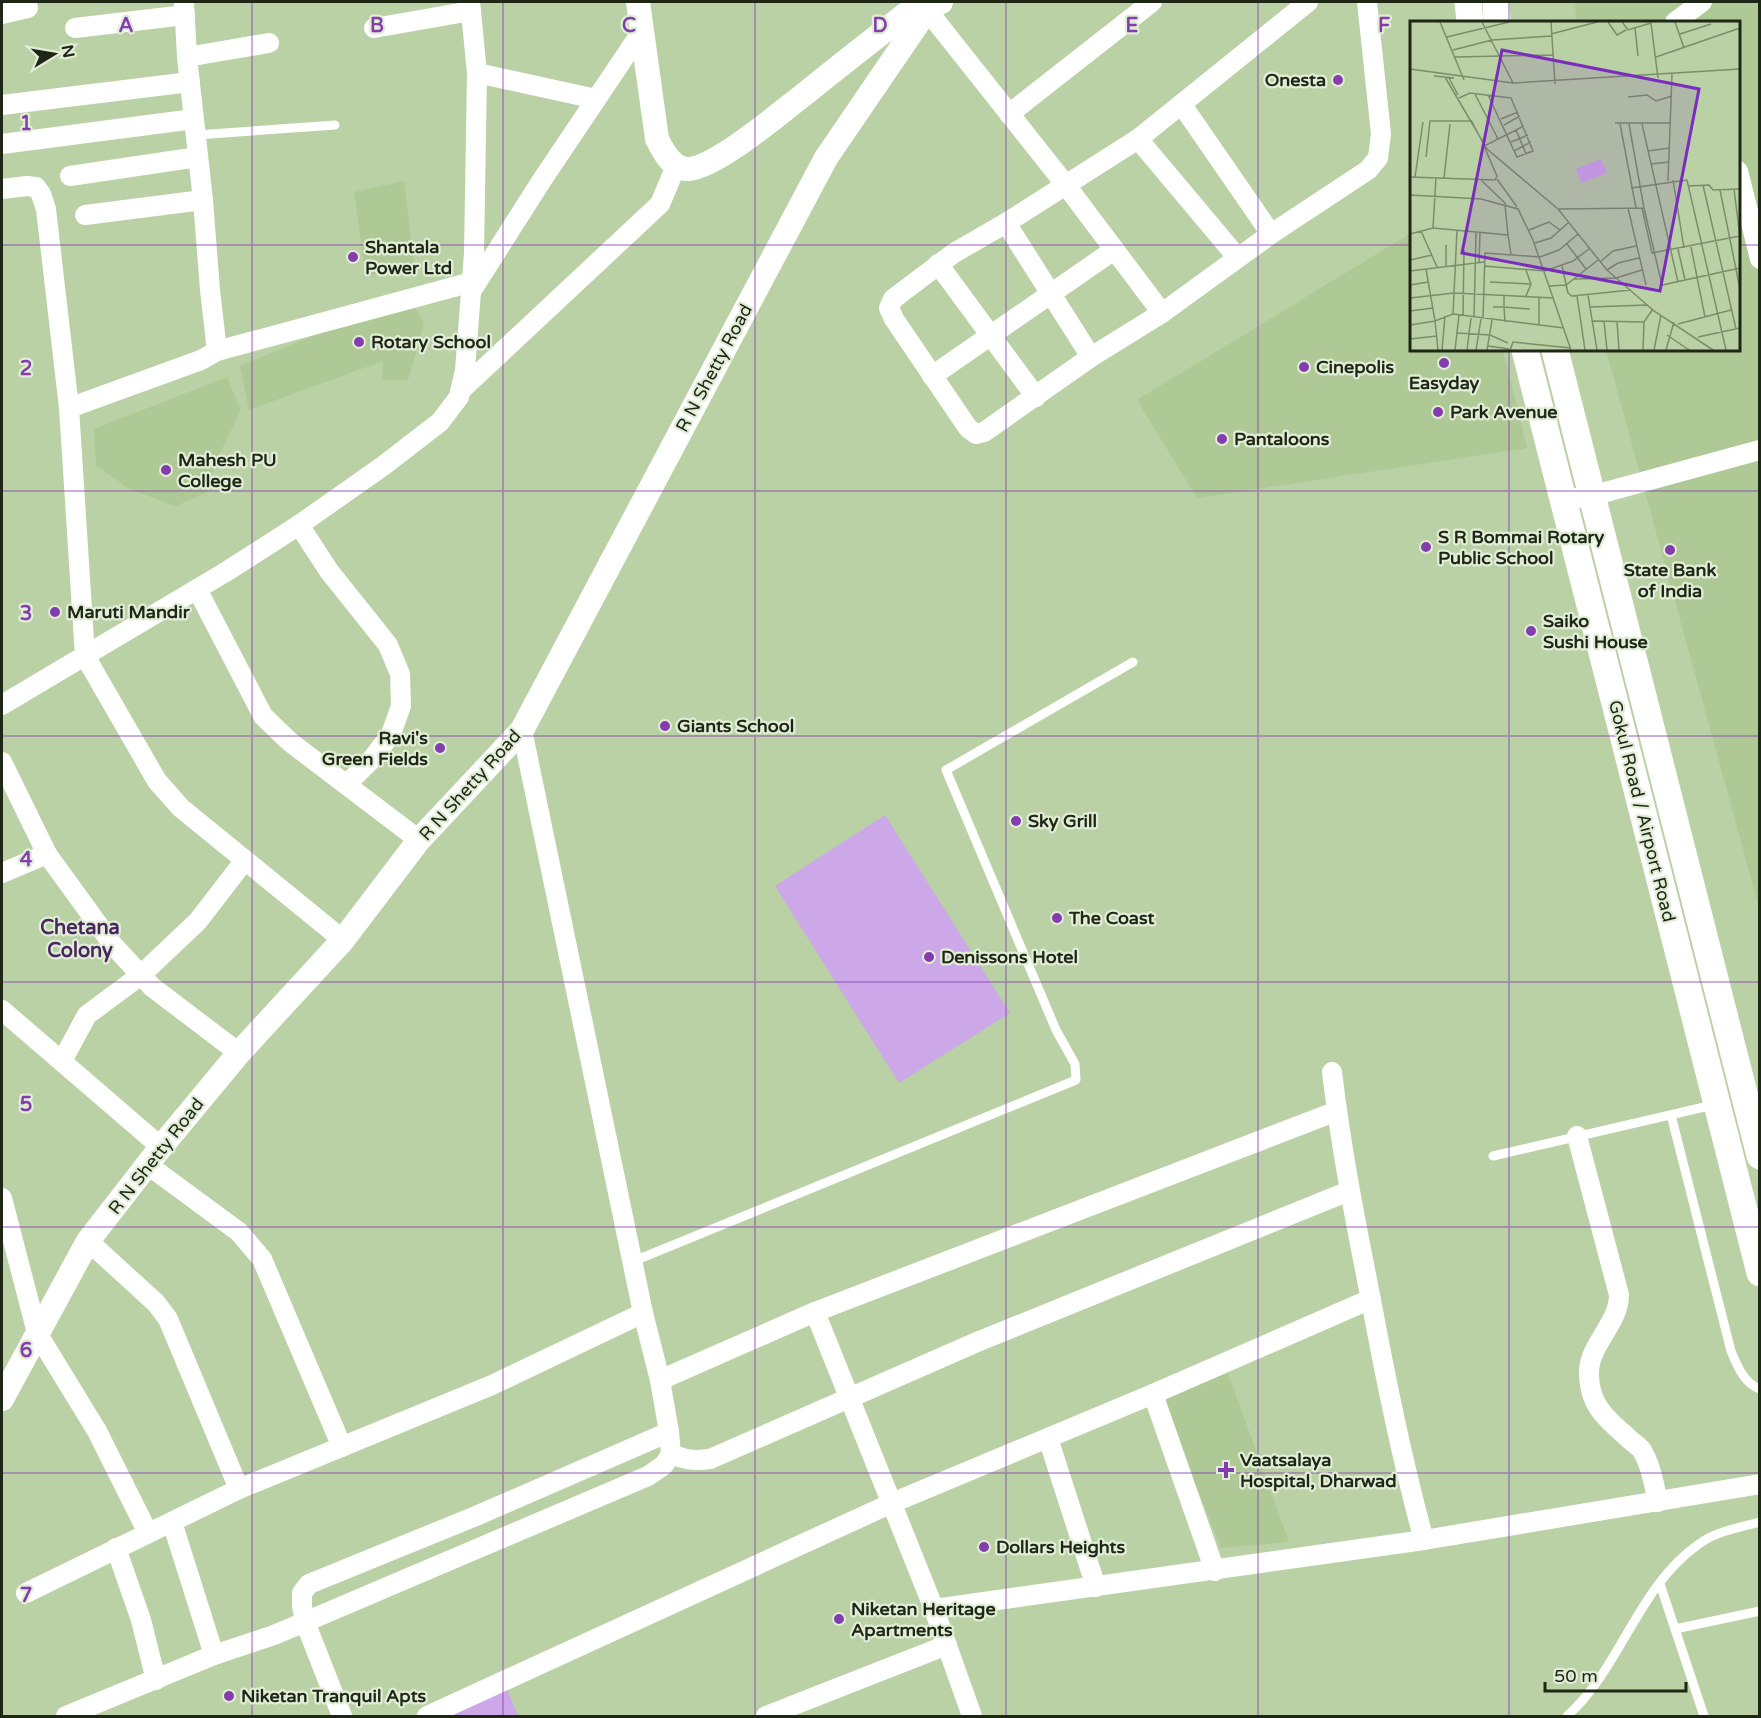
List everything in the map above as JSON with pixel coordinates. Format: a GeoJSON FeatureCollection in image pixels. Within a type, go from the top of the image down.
{"type":"FeatureCollection","features":[{"type":"Feature","properties":{"kind":"main road"},"geometry":{"type":"LineString","coordinates":[[1468,2],[1470,21]]}},
{"type":"Feature","properties":{"kind":"main road"},"geometry":{"type":"LineString","coordinates":[[1496,2],[1497,21]]}},
{"type":"Feature","properties":{"kind":"main road","name":"Gokul Road / Airport Road"},"geometry":{"type":"LineString","coordinates":[[1525,351],[1760,1273]]}},
{"type":"Feature","properties":{"kind":"main road","name":"Gokul Road / Airport Road"},"geometry":{"type":"LineString","coordinates":[[1555,351],[1760,1156]]}},
{"type":"Feature","properties":{"kind":"street"},"geometry":{"type":"LineString","coordinates":[[638,2],[657,139],[664,153],[676,166],[687,169],[701,166],[735,147],[906,14],[934,6],[1009,114],[1162,313]]}},
{"type":"Feature","properties":{"kind":"street"},"geometry":{"type":"LineString","coordinates":[[1009,114],[1152,2]]}},
{"type":"Feature","properties":{"kind":"street"},"geometry":{"type":"LineString","coordinates":[[1308,2],[1138,139],[938,264],[899,292],[893,299],[889,308],[894,319],[968,428],[976,434],[984,432],[1091,357],[1162,313],[1271,234],[1368,170],[1378,158],[1381,134],[1366,2]]}},
{"type":"Feature","properties":{"kind":"street"},"geometry":{"type":"LineString","coordinates":[[2,705],[197,589],[299,525],[383,466],[440,422],[459,397],[465,370],[472,287],[477,73],[471,6],[374,28]]}},
{"type":"Feature","properties":{"kind":"street","name":"R N Shetty Road"},"geometry":{"type":"LineString","coordinates":[[2,1399],[88,1241],[239,1053],[343,940],[419,840],[522,730],[826,158],[934,6]]}},
{"type":"Feature","properties":{"kind":"street"},"geometry":{"type":"LineString","coordinates":[[1677,21],[1701,7]]}},
{"type":"Feature","properties":{"kind":"street"},"geometry":{"type":"LineString","coordinates":[[2,14],[28,8]]}},
{"type":"Feature","properties":{"kind":"street"},"geometry":{"type":"LineString","coordinates":[[75,28],[185,8],[187,57],[217,351]]}},
{"type":"Feature","properties":{"kind":"street"},"geometry":{"type":"LineString","coordinates":[[69,408],[201,360],[217,351],[472,287],[642,31]]}},
{"type":"Feature","properties":{"kind":"street"},"geometry":{"type":"LineString","coordinates":[[187,57],[270,43]]}},
{"type":"Feature","properties":{"kind":"street"},"geometry":{"type":"LineString","coordinates":[[477,73],[596,99]]}},
{"type":"Feature","properties":{"kind":"street"},"geometry":{"type":"LineString","coordinates":[[2,105],[190,82]]}},
{"type":"Feature","properties":{"kind":"street"},"geometry":{"type":"LineString","coordinates":[[1182,105],[1271,234]]}},
{"type":"Feature","properties":{"kind":"street"},"geometry":{"type":"LineString","coordinates":[[2,144],[195,127]]}},
{"type":"Feature","properties":{"kind":"street"},"geometry":{"type":"LineString","coordinates":[[1138,139],[1237,258]]}},
{"type":"Feature","properties":{"kind":"street"},"geometry":{"type":"LineString","coordinates":[[70,176],[198,157]]}},
{"type":"Feature","properties":{"kind":"street"},"geometry":{"type":"LineString","coordinates":[[460,391],[660,204],[676,166]]}},
{"type":"Feature","properties":{"kind":"street"},"geometry":{"type":"LineString","coordinates":[[1740,179],[1760,259]]}},
{"type":"Feature","properties":{"kind":"street"},"geometry":{"type":"LineString","coordinates":[[2,189],[36,187],[46,209],[69,408],[85,656],[157,781],[181,808],[343,940]]}},
{"type":"Feature","properties":{"kind":"street"},"geometry":{"type":"LineString","coordinates":[[85,215],[203,200]]}},
{"type":"Feature","properties":{"kind":"street"},"geometry":{"type":"LineString","coordinates":[[1006,223],[1091,357]]}},
{"type":"Feature","properties":{"kind":"street"},"geometry":{"type":"LineString","coordinates":[[932,376],[1114,250]]}},
{"type":"Feature","properties":{"kind":"street"},"geometry":{"type":"LineString","coordinates":[[938,264],[1036,397]]}},
{"type":"Feature","properties":{"kind":"street"},"geometry":{"type":"LineString","coordinates":[[1563,500],[1591,496],[1760,450]]}},
{"type":"Feature","properties":{"kind":"street"},"geometry":{"type":"LineString","coordinates":[[299,525],[328,571],[388,645],[400,674],[401,706],[391,734],[372,759],[347,784]]}},
{"type":"Feature","properties":{"kind":"street"},"geometry":{"type":"LineString","coordinates":[[197,589],[263,716],[290,742],[419,840]]}},
{"type":"Feature","properties":{"kind":"street"},"geometry":{"type":"LineString","coordinates":[[66,1716],[214,1655],[305,1622],[648,1476],[664,1465],[671,1454],[660,1380],[643,1313],[522,730]]}},
{"type":"Feature","properties":{"kind":"street"},"geometry":{"type":"LineString","coordinates":[[2,762],[47,854],[113,945],[152,987],[239,1053]]}},
{"type":"Feature","properties":{"kind":"street"},"geometry":{"type":"LineString","coordinates":[[2,873],[47,854]]}},
{"type":"Feature","properties":{"kind":"street"},"geometry":{"type":"LineString","coordinates":[[62,1061],[87,1015],[141,975],[198,921],[245,860]]}},
{"type":"Feature","properties":{"kind":"street"},"geometry":{"type":"LineString","coordinates":[[2,1010],[62,1061],[155,1156],[239,1232],[262,1259],[342,1447]]}},
{"type":"Feature","properties":{"kind":"street"},"geometry":{"type":"LineString","coordinates":[[1332,1072],[1349,1191],[1397,1435],[1424,1540]]}},
{"type":"Feature","properties":{"kind":"street"},"geometry":{"type":"LineString","coordinates":[[660,1380],[815,1312],[1337,1111]]}},
{"type":"Feature","properties":{"kind":"street"},"geometry":{"type":"LineString","coordinates":[[1577,1136],[1619,1295],[1619,1303],[1591,1359],[1589,1377],[1596,1406],[1640,1449],[1648,1463],[1658,1502]]}},
{"type":"Feature","properties":{"kind":"street"},"geometry":{"type":"LineString","coordinates":[[671,1454],[696,1461],[710,1459],[977,1342],[1349,1191]]}},
{"type":"Feature","properties":{"kind":"street"},"geometry":{"type":"LineString","coordinates":[[2,1198],[37,1333],[97,1431],[148,1533]]}},
{"type":"Feature","properties":{"kind":"street"},"geometry":{"type":"LineString","coordinates":[[88,1241],[156,1303],[168,1319],[239,1489]]}},
{"type":"Feature","properties":{"kind":"street"},"geometry":{"type":"LineString","coordinates":[[427,1716],[892,1503],[1153,1394],[1371,1299]]}},
{"type":"Feature","properties":{"kind":"street"},"geometry":{"type":"LineString","coordinates":[[815,1312],[934,1609],[972,1716]]}},
{"type":"Feature","properties":{"kind":"street"},"geometry":{"type":"LineString","coordinates":[[26,1593],[239,1489],[492,1385],[643,1313]]}},
{"type":"Feature","properties":{"kind":"street"},"geometry":{"type":"LineString","coordinates":[[1153,1394],[1215,1571]]}},
{"type":"Feature","properties":{"kind":"street"},"geometry":{"type":"LineString","coordinates":[[342,1716],[305,1622],[302,1593],[309,1584],[476,1516],[669,1432]]}},
{"type":"Feature","properties":{"kind":"street"},"geometry":{"type":"LineString","coordinates":[[1048,1438],[1096,1587]]}},
{"type":"Feature","properties":{"kind":"street"},"geometry":{"type":"LineString","coordinates":[[934,1609],[1424,1540],[1760,1484]]}},
{"type":"Feature","properties":{"kind":"street"},"geometry":{"type":"LineString","coordinates":[[172,1522],[214,1655]]}},
{"type":"Feature","properties":{"kind":"street"},"geometry":{"type":"LineString","coordinates":[[116,1548],[141,1620],[156,1680]]}},
{"type":"Feature","properties":{"kind":"street"},"geometry":{"type":"LineString","coordinates":[[766,1716],[947,1645]]}},
{"type":"Feature","properties":{"kind":"lane"},"geometry":{"type":"LineString","coordinates":[[195,127],[335,125]]}},
{"type":"Feature","properties":{"kind":"lane"},"geometry":{"type":"LineString","coordinates":[[634,1262],[1076,1080],[1075,1064],[1056,1030],[946,770],[1133,662]]}},
{"type":"Feature","properties":{"kind":"lane"},"geometry":{"type":"LineString","coordinates":[[1493,1156],[1716,1105]]}},
{"type":"Feature","properties":{"kind":"lane"},"geometry":{"type":"LineString","coordinates":[[1671,1115],[1731,1351],[1740,1371],[1753,1387],[1760,1389]]}},
{"type":"Feature","properties":{"kind":"lane"},"geometry":{"type":"LineString","coordinates":[[1567,1716],[1603,1673],[1677,1561],[1701,1542],[1760,1522]]}},
{"type":"Feature","properties":{"kind":"lane"},"geometry":{"type":"LineString","coordinates":[[1660,1584],[1704,1716]]}},
{"type":"Feature","properties":{"kind":"lane"},"geometry":{"type":"LineString","coordinates":[[1675,1629],[1760,1611]]}},
{"type":"Feature","properties":{"kind":"shaded area"},"geometry":{"type":"Polygon","coordinates":[[[1575,2],[1759,2],[1759,907],[1606,351],[1740,351],[1740,21],[1576,21],[1575,2]]]}},
{"type":"Feature","properties":{"kind":"shaded area"},"geometry":{"type":"Polygon","coordinates":[[[404,181],[414,263],[366,277],[354,192],[404,181]]]}},
{"type":"Feature","properties":{"kind":"shaded area"},"geometry":{"type":"Polygon","coordinates":[[[1410,234],[1410,351],[1503,351],[1527,448],[1197,498],[1137,400],[1410,234]]]}},
{"type":"Feature","properties":{"kind":"shaded area","name":"Rotary School"},"geometry":{"type":"Polygon","coordinates":[[[410,297],[424,324],[408,380],[382,380],[383,361],[249,410],[240,366],[410,297]]]}},
{"type":"Feature","properties":{"kind":"shaded area","name":"Mahesh PU College"},"geometry":{"type":"Polygon","coordinates":[[[227,377],[241,410],[219,455],[206,493],[176,506],[129,489],[96,465],[94,429],[227,377]]]}},
{"type":"Feature","properties":{"kind":"shaded area"},"geometry":{"type":"Polygon","coordinates":[[[885,815],[1010,1013],[899,1083],[775,886],[885,815]]]}},
{"type":"Feature","properties":{"kind":"shaded area","name":"Vaatsalaya Hospital, Dharwad"},"geometry":{"type":"Polygon","coordinates":[[[1228,1373],[1289,1542],[1221,1548],[1161,1399],[1228,1373]]]}},
{"type":"Feature","properties":{"kind":"shaded area"},"geometry":{"type":"Polygon","coordinates":[[[507,1689],[518,1716],[433,1716],[507,1689]]]}},
{"type":"Feature","properties":{"kind":"place","name":"Onesta"},"geometry":{"type":"Point","coordinates":[1338,80]}},
{"type":"Feature","properties":{"kind":"place","name":"Shantala Power Ltd"},"geometry":{"type":"Point","coordinates":[353,257]}},
{"type":"Feature","properties":{"kind":"place","name":"Rotary School"},"geometry":{"type":"Point","coordinates":[359,342]}},
{"type":"Feature","properties":{"kind":"place","name":"Easyday"},"geometry":{"type":"Point","coordinates":[1444,363]}},
{"type":"Feature","properties":{"kind":"place","name":"Cinepolis"},"geometry":{"type":"Point","coordinates":[1304,367]}},
{"type":"Feature","properties":{"kind":"place","name":"Park Avenue"},"geometry":{"type":"Point","coordinates":[1438,412]}},
{"type":"Feature","properties":{"kind":"place","name":"Pantaloons"},"geometry":{"type":"Point","coordinates":[1222,439]}},
{"type":"Feature","properties":{"kind":"place","name":"Mahesh PU College"},"geometry":{"type":"Point","coordinates":[166,470]}},
{"type":"Feature","properties":{"kind":"place","name":"S R Bommai Rotary Public School"},"geometry":{"type":"Point","coordinates":[1426,547]}},
{"type":"Feature","properties":{"kind":"place","name":"State Bank of India"},"geometry":{"type":"Point","coordinates":[1670,550]}},
{"type":"Feature","properties":{"kind":"place","name":"Maruti Mandir"},"geometry":{"type":"Point","coordinates":[55,612]}},
{"type":"Feature","properties":{"kind":"place","name":"Saiko Sushi House"},"geometry":{"type":"Point","coordinates":[1531,631]}},
{"type":"Feature","properties":{"kind":"place","name":"Giants School"},"geometry":{"type":"Point","coordinates":[665,726]}},
{"type":"Feature","properties":{"kind":"place","name":"Ravi's Green Fields"},"geometry":{"type":"Point","coordinates":[440,748]}},
{"type":"Feature","properties":{"kind":"place","name":"Sky Grill"},"geometry":{"type":"Point","coordinates":[1016,821]}},
{"type":"Feature","properties":{"kind":"place","name":"The Coast"},"geometry":{"type":"Point","coordinates":[1057,918]}},
{"type":"Feature","properties":{"kind":"place","name":"Denissons Hotel"},"geometry":{"type":"Point","coordinates":[929,957]}},
{"type":"Feature","properties":{"kind":"place","name":"Vaatsalaya Hospital, Dharwad"},"geometry":{"type":"Point","coordinates":[1226,1470]}},
{"type":"Feature","properties":{"kind":"place","name":"Dollars Heights"},"geometry":{"type":"Point","coordinates":[984,1547]}},
{"type":"Feature","properties":{"kind":"place","name":"Niketan Heritage Apartments"},"geometry":{"type":"Point","coordinates":[839,1619]}},
{"type":"Feature","properties":{"kind":"place","name":"Niketan Tranquil Apts"},"geometry":{"type":"Point","coordinates":[229,1696]}},
{"type":"Feature","properties":{"kind":"district","name":"Chetana Colony"},"geometry":{"type":"Point","coordinates":[80,940]}}]}
